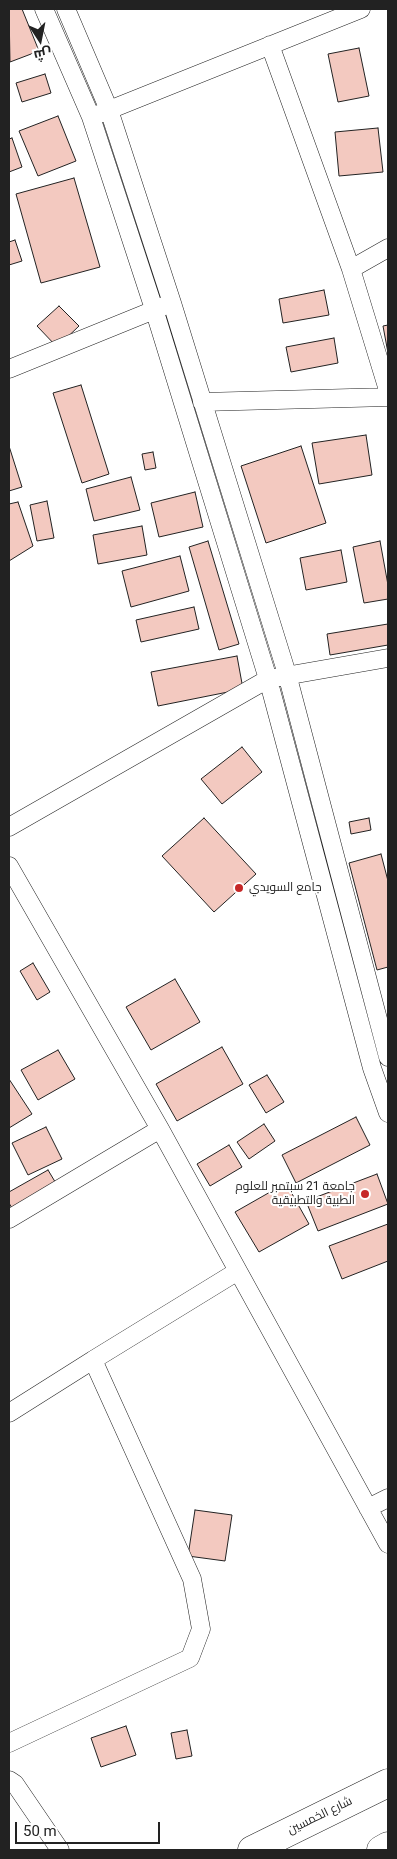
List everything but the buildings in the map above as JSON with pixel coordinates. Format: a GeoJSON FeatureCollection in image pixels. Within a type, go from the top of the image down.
{"type":"FeatureCollection","features":[{"type":"Feature","properties":{"kind":"main road","name":"شارع الخمسين"},"geometry":{"type":"LineString","coordinates":[[252,1850],[388,1783]]}},
{"type":"Feature","properties":{"kind":"main road"},"geometry":{"type":"LineString","coordinates":[[381,1850],[388,1846]]}},
{"type":"Feature","properties":{"kind":"street"},"geometry":{"type":"LineString","coordinates":[[44,9],[92,117],[154,309],[268,679],[372,1068],[388,1113]]}},
{"type":"Feature","properties":{"kind":"street"},"geometry":{"type":"LineString","coordinates":[[66,9],[109,110],[172,303],[287,674],[388,1057]]}},
{"type":"Feature","properties":{"kind":"street"},"geometry":{"type":"LineString","coordinates":[[92,117],[360,9]]}},
{"type":"Feature","properties":{"kind":"street"},"geometry":{"type":"LineString","coordinates":[[270,45],[351,269],[388,390]]}},
{"type":"Feature","properties":{"kind":"street"},"geometry":{"type":"LineString","coordinates":[[351,269],[388,248]]}},
{"type":"Feature","properties":{"kind":"street"},"geometry":{"type":"LineString","coordinates":[[9,369],[172,303]]}},
{"type":"Feature","properties":{"kind":"street"},"geometry":{"type":"LineString","coordinates":[[202,402],[388,397]]}},
{"type":"Feature","properties":{"kind":"street"},"geometry":{"type":"LineString","coordinates":[[9,827],[268,679],[287,674],[388,658]]}},
{"type":"Feature","properties":{"kind":"street"},"geometry":{"type":"LineString","coordinates":[[9,866],[160,1129],[388,1544]]}},
{"type":"Feature","properties":{"kind":"street"},"geometry":{"type":"LineString","coordinates":[[9,1219],[160,1129]]}},
{"type":"Feature","properties":{"kind":"street"},"geometry":{"type":"LineString","coordinates":[[9,1413],[238,1271]]}},
{"type":"Feature","properties":{"kind":"street"},"geometry":{"type":"LineString","coordinates":[[9,1743],[190,1658],[200,1629],[192,1579],[92,1360]]}},
{"type":"Feature","properties":{"kind":"street"},"geometry":{"type":"LineString","coordinates":[[368,1508],[388,1498]]}},
{"type":"Feature","properties":{"kind":"street"},"geometry":{"type":"LineString","coordinates":[[9,1780],[15,1784],[60,1850]]}},
{"type":"Feature","properties":{"kind":"place","name":"جامع السويدي"},"geometry":{"type":"Point","coordinates":[239,888]}},
{"type":"Feature","properties":{"kind":"place","name":"جامعة 21 سبتمبر للعلوم الطبية والتطبيقية"},"geometry":{"type":"Point","coordinates":[365,1194]}}]}
